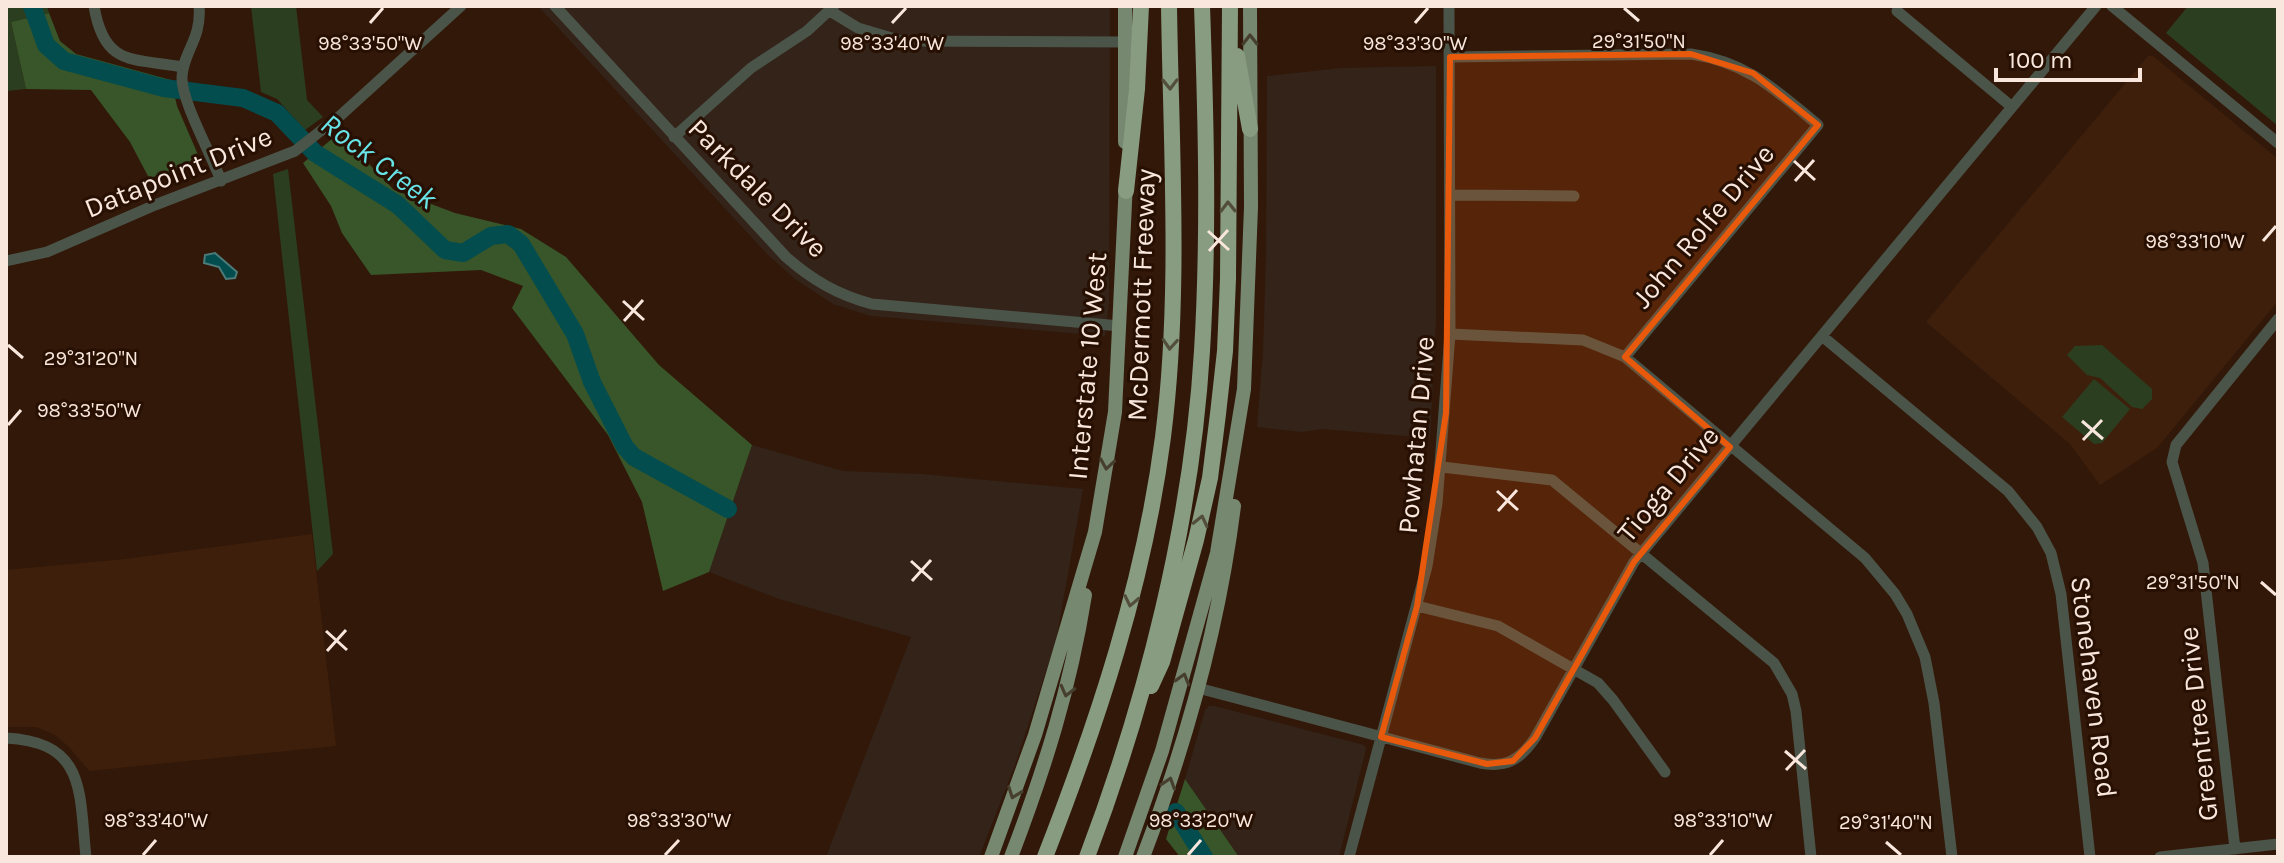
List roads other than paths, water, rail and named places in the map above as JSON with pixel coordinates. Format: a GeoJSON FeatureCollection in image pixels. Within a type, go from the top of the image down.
{"type":"FeatureCollection","features":[{"type":"Feature","properties":{"kind":"highway"},"geometry":{"type":"LineString","coordinates":[[1126,191],[1137,89],[1141,6]]}},
{"type":"Feature","properties":{"kind":"highway","name":"McDermott Freeway"},"geometry":{"type":"LineString","coordinates":[[1045,857],[1094,730],[1129,611],[1163,437],[1171,329],[1169,6]]}},
{"type":"Feature","properties":{"kind":"highway","name":"McDermott Freeway"},"geometry":{"type":"LineString","coordinates":[[1087,857],[1131,727],[1161,619],[1188,477],[1202,352],[1205,126],[1202,6]]}},
{"type":"Feature","properties":{"kind":"highway"},"geometry":{"type":"LineString","coordinates":[[1131,727],[1162,662],[1210,478],[1225,351],[1230,6]]}},
{"type":"Feature","properties":{"kind":"highway"},"geometry":{"type":"LineString","coordinates":[[1230,6],[1250,129]]}},
{"type":"Feature","properties":{"kind":"main road","name":"Interstate 10 West"},"geometry":{"type":"LineString","coordinates":[[991,857],[1035,735],[1095,532],[1115,412],[1126,191],[1125,6]]}},
{"type":"Feature","properties":{"kind":"main road"},"geometry":{"type":"LineString","coordinates":[[1143,857],[1181,748],[1198,688],[1219,602],[1231,529],[1242,437],[1251,207],[1250,6]]}},
{"type":"Feature","properties":{"kind":"main road"},"geometry":{"type":"LineString","coordinates":[[1125,857],[1162,751],[1217,553],[1244,389]]}},
{"type":"Feature","properties":{"kind":"main road"},"geometry":{"type":"LineString","coordinates":[[1011,857],[1062,710],[1075,658],[1095,532]]}},
{"type":"Feature","properties":{"kind":"street"},"geometry":{"type":"LineString","coordinates":[[94,6],[100,33],[111,50],[131,60],[183,67]]}},
{"type":"Feature","properties":{"kind":"street"},"geometry":{"type":"LineString","coordinates":[[199,6],[197,36],[183,67],[182,82],[185,97],[221,181]]}},
{"type":"Feature","properties":{"kind":"street","name":"Datapoint Drive"},"geometry":{"type":"LineString","coordinates":[[6,261],[47,252],[155,205],[295,151],[318,135],[461,6]]}},
{"type":"Feature","properties":{"kind":"street","name":"Parkdale Drive"},"geometry":{"type":"LineString","coordinates":[[555,6],[786,257],[803,272],[837,292],[872,304],[1120,326]]}},
{"type":"Feature","properties":{"kind":"street","name":"Powhatan Drive"},"geometry":{"type":"LineString","coordinates":[[1349,857],[1427,566],[1442,467],[1450,334],[1449,6]]}},
{"type":"Feature","properties":{"kind":"street","name":"Tioga Drive"},"geometry":{"type":"LineString","coordinates":[[1198,688],[1480,763],[1507,764],[1521,756],[1532,742],[1634,562],[2096,6]]}},
{"type":"Feature","properties":{"kind":"street"},"geometry":{"type":"LineString","coordinates":[[2112,6],[2278,143]]}},
{"type":"Feature","properties":{"kind":"street"},"geometry":{"type":"LineString","coordinates":[[674,137],[751,68],[807,31],[832,8],[858,28],[902,41],[1125,42]]}},
{"type":"Feature","properties":{"kind":"street"},"geometry":{"type":"LineString","coordinates":[[1897,11],[2012,107]]}},
{"type":"Feature","properties":{"kind":"street","name":"John Rolfe Drive"},"geometry":{"type":"LineString","coordinates":[[1450,57],[1691,54],[1753,73],[1818,125],[1625,357]]}},
{"type":"Feature","properties":{"kind":"street"},"geometry":{"type":"LineString","coordinates":[[1450,195],[1574,196]]}},
{"type":"Feature","properties":{"kind":"street","name":"Greentree Drive"},"geometry":{"type":"LineString","coordinates":[[2235,849],[2203,563],[2172,468],[2172,455],[2176,445],[2277,322]]}},
{"type":"Feature","properties":{"kind":"street"},"geometry":{"type":"LineString","coordinates":[[1450,334],[1583,340],[1625,357],[1865,558],[1907,614],[1931,680],[1952,857]]}},
{"type":"Feature","properties":{"kind":"street","name":"Stonehaven Road"},"geometry":{"type":"LineString","coordinates":[[1822,336],[2008,491],[2037,527],[2051,553],[2061,594],[2090,857]]}},
{"type":"Feature","properties":{"kind":"street"},"geometry":{"type":"LineString","coordinates":[[1442,467],[1552,480],[1768,657],[1785,677],[1796,711],[1811,857]]}},
{"type":"Feature","properties":{"kind":"street"},"geometry":{"type":"LineString","coordinates":[[1417,606],[1498,626],[1598,683],[1665,772]]}},
{"type":"Feature","properties":{"kind":"street"},"geometry":{"type":"LineString","coordinates":[[6,738],[43,743],[65,760],[77,782],[86,857]]}},
{"type":"Feature","properties":{"kind":"street"},"geometry":{"type":"LineString","coordinates":[[2160,857],[2278,844]]}},
{"type":"Feature","properties":{"kind":"water"},"geometry":{"type":"Polygon","coordinates":[[[215,253],[237,272],[235,278],[226,279],[219,267],[204,263],[205,255],[215,253]]]}},
{"type":"Feature","properties":{"kind":"waterway","name":"Rock Creek"},"geometry":{"type":"LineString","coordinates":[[32,6],[46,45],[64,61],[164,88],[243,98],[277,113],[315,153],[398,205],[445,250],[463,253],[491,236],[508,234],[521,244],[575,334],[592,382],[625,447],[634,457],[728,509]]}},
{"type":"Feature","properties":{"kind":"waterway","name":"Rock Creek"},"geometry":{"type":"LineString","coordinates":[[1176,812],[1204,857]]}}]}
